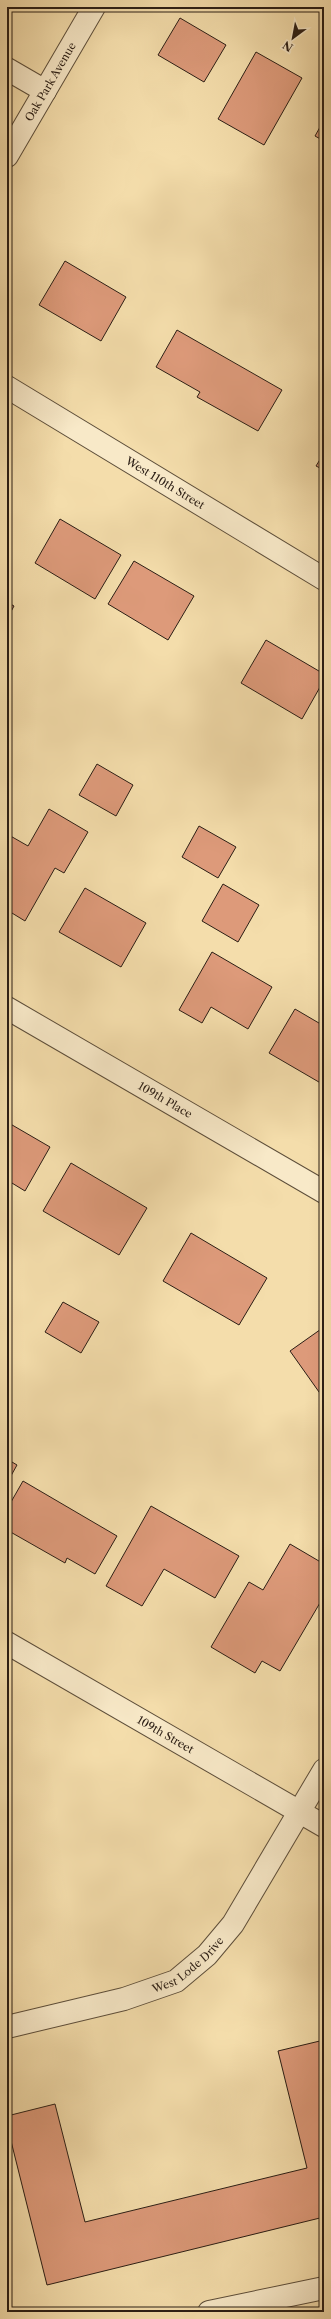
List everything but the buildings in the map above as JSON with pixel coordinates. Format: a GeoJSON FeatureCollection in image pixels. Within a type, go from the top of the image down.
{"type":"FeatureCollection","features":[{"type":"Feature","properties":{"kind":"street","name":"Oak Park Avenue"},"geometry":{"type":"LineString","coordinates":[[7,156],[94,7]]}},
{"type":"Feature","properties":{"kind":"street"},"geometry":{"type":"LineString","coordinates":[[7,69],[45,91]]}},
{"type":"Feature","properties":{"kind":"street","name":"West 110th Street"},"geometry":{"type":"LineString","coordinates":[[7,387],[324,579]]}},
{"type":"Feature","properties":{"kind":"street","name":"109th Place"},"geometry":{"type":"LineString","coordinates":[[7,1008],[324,1192]]}},
{"type":"Feature","properties":{"kind":"street","name":"109th Street"},"geometry":{"type":"LineString","coordinates":[[7,1642],[324,1826]]}},
{"type":"Feature","properties":{"kind":"street","name":"West Lode Drive"},"geometry":{"type":"LineString","coordinates":[[7,2027],[124,1999],[176,1982],[207,1955],[233,1924],[324,1770]]}},
{"type":"Feature","properties":{"kind":"street"},"geometry":{"type":"LineString","coordinates":[[209,2312],[324,2288]]}}]}
